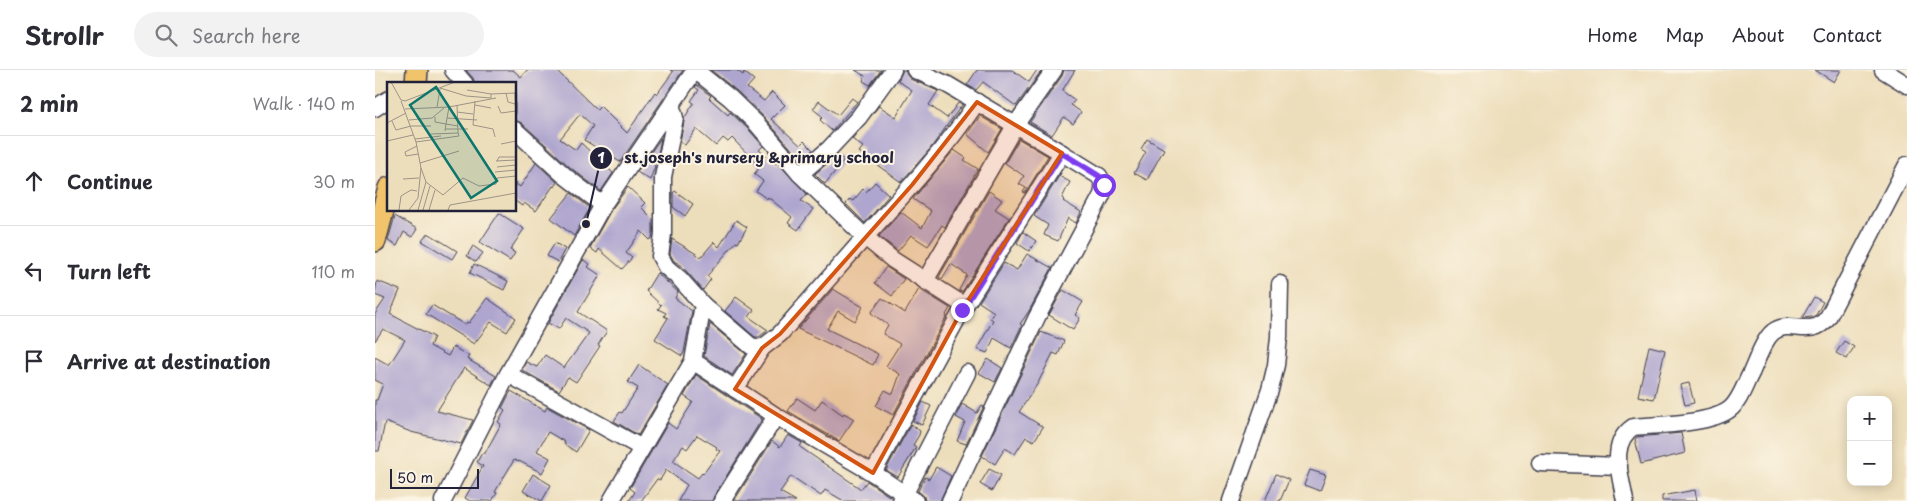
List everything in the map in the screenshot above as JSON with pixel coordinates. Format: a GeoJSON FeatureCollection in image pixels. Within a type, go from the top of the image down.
{"type":"FeatureCollection","features":[{"type":"Feature","properties":{"kind":"main road"},"geometry":{"type":"LineString","coordinates":[[375,241],[387,196]]}},
{"type":"Feature","properties":{"kind":"street"},"geometry":{"type":"LineString","coordinates":[[453,70],[463,82]]}},
{"type":"Feature","properties":{"kind":"street"},"geometry":{"type":"LineString","coordinates":[[443,501],[508,374],[603,204],[695,70],[730,98],[757,124],[800,174],[865,236],[893,260],[965,306]]}},
{"type":"Feature","properties":{"kind":"street"},"geometry":{"type":"LineString","coordinates":[[800,174],[829,149],[859,117],[893,70]]}},
{"type":"Feature","properties":{"kind":"street"},"geometry":{"type":"LineString","coordinates":[[915,70],[948,85],[1016,124],[1099,176],[1104,185],[1102,195],[1037,317],[950,501]]}},
{"type":"Feature","properties":{"kind":"street"},"geometry":{"type":"LineString","coordinates":[[925,282],[1016,124],[1054,70]]}},
{"type":"Feature","properties":{"kind":"street"},"geometry":{"type":"LineString","coordinates":[[1883,70],[1907,85]]}},
{"type":"Feature","properties":{"kind":"street"},"geometry":{"type":"LineString","coordinates":[[375,108],[387,100]]}},
{"type":"Feature","properties":{"kind":"street"},"geometry":{"type":"LineString","coordinates":[[735,389],[762,348],[780,334],[865,236],[912,186],[959,129],[977,102]]}},
{"type":"Feature","properties":{"kind":"street"},"geometry":{"type":"LineString","coordinates":[[670,108],[675,118],[663,177],[663,234],[660,256],[666,267],[680,279],[703,305],[751,346],[762,348]]}},
{"type":"Feature","properties":{"kind":"street"},"geometry":{"type":"LineString","coordinates":[[516,131],[565,176],[603,204]]}},
{"type":"Feature","properties":{"kind":"street"},"geometry":{"type":"LineString","coordinates":[[873,473],[965,306],[1062,153]]}},
{"type":"Feature","properties":{"kind":"street"},"geometry":{"type":"LineString","coordinates":[[1625,501],[1617,451],[1619,441],[1625,432],[1633,427],[1705,419],[1725,412],[1738,399],[1772,332],[1781,328],[1815,328],[1823,324],[1907,165]]}},
{"type":"Feature","properties":{"kind":"street"},"geometry":{"type":"LineString","coordinates":[[1231,501],[1270,390],[1276,365],[1279,337],[1280,284]]}},
{"type":"Feature","properties":{"kind":"street"},"geometry":{"type":"LineString","coordinates":[[611,501],[693,361],[703,305]]}},
{"type":"Feature","properties":{"kind":"street"},"geometry":{"type":"LineString","coordinates":[[693,361],[775,416],[873,473],[907,499],[967,373]]}},
{"type":"Feature","properties":{"kind":"street"},"geometry":{"type":"LineString","coordinates":[[508,374],[642,448]]}},
{"type":"Feature","properties":{"kind":"street"},"geometry":{"type":"LineString","coordinates":[[722,501],[775,416]]}},
{"type":"Feature","properties":{"kind":"street"},"geometry":{"type":"LineString","coordinates":[[1540,463],[1619,466]]}},
{"type":"Feature","properties":{"kind":"highlighted area"},"geometry":{"type":"Polygon","coordinates":[[[977,102],[1062,153],[962,310],[873,473],[735,389],[762,348],[780,334],[912,185],[977,102]]]}},
{"type":"Feature","properties":{"kind":"building"},"geometry":{"type":"Polygon","coordinates":[[[466,70],[513,70],[521,77],[527,70],[556,70],[597,110],[600,106],[627,133],[655,92],[657,94],[673,72],[670,70],[683,70],[620,162],[584,140],[593,126],[580,114],[560,139],[576,150],[581,143],[613,173],[601,191],[571,168],[522,123],[516,120],[516,82],[474,82],[466,70]]]}},
{"type":"Feature","properties":{"kind":"building"},"geometry":{"type":"Polygon","coordinates":[[[711,70],[736,70],[743,75],[744,72],[754,80],[747,88],[764,101],[772,92],[785,105],[771,119],[800,145],[804,141],[813,150],[801,160],[764,117],[737,91],[711,70]]]}},
{"type":"Feature","properties":{"kind":"building"},"geometry":{"type":"Polygon","coordinates":[[[855,70],[881,70],[870,85],[863,81],[865,76],[855,70]]]}},
{"type":"Feature","properties":{"kind":"building"},"geometry":{"type":"Polygon","coordinates":[[[903,70],[905,70],[910,79],[938,91],[929,105],[947,118],[958,103],[962,105],[930,149],[901,182],[859,152],[863,147],[852,139],[879,106],[896,117],[912,90],[898,81],[903,70]]]}},
{"type":"Feature","properties":{"kind":"building"},"geometry":{"type":"Polygon","coordinates":[[[977,70],[1012,70],[1029,82],[1037,70],[1042,70],[1016,106],[983,82],[976,90],[967,85],[977,70]]]}},
{"type":"Feature","properties":{"kind":"building"},"geometry":{"type":"Polygon","coordinates":[[[1064,70],[1075,70],[1062,91],[1075,100],[1071,105],[1081,112],[1073,124],[1064,117],[1052,135],[1030,122],[1062,76],[1064,70]]]}},
{"type":"Feature","properties":{"kind":"building"},"geometry":{"type":"Polygon","coordinates":[[[1815,70],[1841,70],[1834,82],[1815,70]]]}},
{"type":"Feature","properties":{"kind":"building"},"geometry":{"type":"Polygon","coordinates":[[[697,85],[711,96],[709,98],[728,115],[730,112],[750,131],[763,146],[759,150],[776,164],[777,162],[807,194],[801,201],[813,209],[798,230],[788,223],[792,217],[768,197],[767,199],[756,191],[763,181],[754,174],[760,167],[732,138],[728,142],[723,138],[716,146],[696,129],[685,145],[680,142],[685,117],[694,103],[691,101],[699,90],[695,87],[697,85]]]}},
{"type":"Feature","properties":{"kind":"building"},"geometry":{"type":"Polygon","coordinates":[[[852,98],[857,102],[832,131],[820,120],[823,117],[813,109],[819,101],[838,115],[852,98]]]}},
{"type":"Feature","properties":{"kind":"building"},"geometry":{"type":"Polygon","coordinates":[[[980,116],[1002,129],[988,152],[967,134],[980,116]]]}},
{"type":"Feature","properties":{"kind":"building"},"geometry":{"type":"Polygon","coordinates":[[[661,138],[658,154],[652,163],[655,166],[650,180],[637,172],[661,138]]]}},
{"type":"Feature","properties":{"kind":"building"},"geometry":{"type":"Polygon","coordinates":[[[1019,139],[1048,156],[1025,193],[1023,192],[1026,188],[1019,184],[1024,176],[1005,163],[1019,139]]]}},
{"type":"Feature","properties":{"kind":"building"},"geometry":{"type":"Polygon","coordinates":[[[1147,139],[1164,149],[1147,180],[1134,173],[1146,152],[1141,149],[1147,139]]]}},
{"type":"Feature","properties":{"kind":"building"},"geometry":{"type":"Polygon","coordinates":[[[954,150],[966,158],[964,160],[978,169],[945,227],[942,225],[928,246],[911,235],[898,251],[879,236],[901,212],[922,228],[931,211],[913,199],[954,150]]]}},
{"type":"Feature","properties":{"kind":"building"},"geometry":{"type":"Polygon","coordinates":[[[837,155],[844,160],[825,184],[815,174],[837,155]]]}},
{"type":"Feature","properties":{"kind":"building"},"geometry":{"type":"Polygon","coordinates":[[[536,163],[557,182],[536,211],[524,203],[522,206],[516,202],[516,184],[520,187],[536,163]]]}},
{"type":"Feature","properties":{"kind":"building"},"geometry":{"type":"Polygon","coordinates":[[[1059,176],[1070,182],[1062,198],[1063,201],[1081,212],[1076,223],[1068,218],[1058,241],[1044,235],[1048,225],[1034,216],[1059,176]]]}},
{"type":"Feature","properties":{"kind":"building"},"geometry":{"type":"Polygon","coordinates":[[[875,182],[889,195],[865,223],[846,204],[850,199],[853,201],[863,189],[866,192],[875,182]]]}},
{"type":"Feature","properties":{"kind":"building"},"geometry":{"type":"Polygon","coordinates":[[[628,187],[645,203],[641,207],[653,219],[653,233],[650,240],[641,231],[626,253],[632,258],[622,269],[599,249],[597,253],[590,248],[611,210],[628,187]]]}},
{"type":"Feature","properties":{"kind":"building"},"geometry":{"type":"Polygon","coordinates":[[[675,191],[693,204],[685,216],[673,207],[673,193],[675,191]]]}},
{"type":"Feature","properties":{"kind":"building"},"geometry":{"type":"Polygon","coordinates":[[[989,191],[1002,200],[995,209],[1009,218],[962,292],[959,290],[967,275],[951,264],[942,279],[939,277],[989,191]]]}},
{"type":"Feature","properties":{"kind":"building"},"geometry":{"type":"Polygon","coordinates":[[[571,193],[590,208],[574,236],[551,218],[571,193]]]}},
{"type":"Feature","properties":{"kind":"building"},"geometry":{"type":"Polygon","coordinates":[[[499,213],[524,229],[510,250],[515,253],[510,261],[480,242],[499,213]]]}},
{"type":"Feature","properties":{"kind":"building"},"geometry":{"type":"Polygon","coordinates":[[[395,216],[417,229],[412,237],[404,232],[397,246],[388,241],[395,216]]]}},
{"type":"Feature","properties":{"kind":"building"},"geometry":{"type":"Polygon","coordinates":[[[736,220],[747,227],[738,243],[736,242],[707,276],[711,279],[703,290],[681,265],[674,261],[670,254],[672,239],[701,257],[714,242],[719,247],[736,220]]]}},
{"type":"Feature","properties":{"kind":"building"},"geometry":{"type":"Polygon","coordinates":[[[1023,232],[1036,241],[1029,251],[1017,243],[1023,232]]]}},
{"type":"Feature","properties":{"kind":"building"},"geometry":{"type":"Polygon","coordinates":[[[428,233],[457,251],[452,259],[422,241],[428,233]]]}},
{"type":"Feature","properties":{"kind":"building"},"geometry":{"type":"Polygon","coordinates":[[[555,243],[565,249],[558,262],[547,256],[555,243]]]}},
{"type":"Feature","properties":{"kind":"building"},"geometry":{"type":"Polygon","coordinates":[[[473,246],[483,253],[476,262],[467,256],[473,246]]]}},
{"type":"Feature","properties":{"kind":"building"},"geometry":{"type":"Polygon","coordinates":[[[1027,254],[1052,268],[1020,324],[1022,325],[1011,348],[994,338],[987,353],[977,349],[993,320],[990,318],[994,312],[979,302],[1004,263],[1017,270],[1027,254]]]}},
{"type":"Feature","properties":{"kind":"building"},"geometry":{"type":"Polygon","coordinates":[[[583,260],[590,264],[588,267],[600,275],[578,312],[607,331],[598,345],[600,346],[576,382],[568,377],[559,391],[522,370],[526,362],[537,367],[545,355],[564,368],[589,333],[566,318],[559,329],[548,323],[583,260]]]}},
{"type":"Feature","properties":{"kind":"building"},"geometry":{"type":"Polygon","coordinates":[[[474,264],[508,281],[504,290],[470,273],[474,264]]]}},
{"type":"Feature","properties":{"kind":"building"},"geometry":{"type":"Polygon","coordinates":[[[886,267],[904,279],[892,296],[875,283],[886,267]]]}},
{"type":"Feature","properties":{"kind":"building"},"geometry":{"type":"Polygon","coordinates":[[[657,273],[678,292],[675,298],[692,311],[682,356],[655,339],[668,318],[664,316],[666,313],[658,309],[661,305],[646,291],[657,273]]]}},
{"type":"Feature","properties":{"kind":"building"},"geometry":{"type":"Polygon","coordinates":[[[377,281],[400,290],[390,314],[434,337],[430,346],[448,356],[453,347],[469,356],[467,359],[496,376],[491,385],[464,368],[437,411],[473,420],[461,444],[411,432],[385,422],[379,451],[375,451],[375,400],[377,400],[383,384],[375,380],[375,357],[389,365],[405,340],[383,329],[375,341],[375,314],[385,299],[375,295],[377,281]]]}},
{"type":"Feature","properties":{"kind":"building"},"geometry":{"type":"Polygon","coordinates":[[[833,289],[863,307],[855,321],[838,311],[827,329],[878,354],[873,365],[798,329],[833,289]]]}},
{"type":"Feature","properties":{"kind":"building"},"geometry":{"type":"Polygon","coordinates":[[[919,289],[950,308],[893,415],[876,406],[885,390],[893,394],[900,374],[886,366],[900,344],[883,334],[888,325],[871,313],[882,298],[905,313],[919,289]]]}},
{"type":"Feature","properties":{"kind":"building"},"geometry":{"type":"Polygon","coordinates":[[[1063,290],[1083,302],[1075,315],[1080,318],[1073,330],[1049,315],[1063,290]]]}},
{"type":"Feature","properties":{"kind":"building"},"geometry":{"type":"Polygon","coordinates":[[[736,297],[754,310],[749,317],[768,330],[759,337],[755,337],[725,311],[736,297]]]}},
{"type":"Feature","properties":{"kind":"building"},"geometry":{"type":"Polygon","coordinates":[[[1814,297],[1823,302],[1816,315],[1802,318],[1814,297]]]}},
{"type":"Feature","properties":{"kind":"building"},"geometry":{"type":"Polygon","coordinates":[[[487,298],[516,318],[507,332],[491,322],[474,344],[426,314],[432,305],[465,325],[467,322],[469,323],[487,298]]]}},
{"type":"Feature","properties":{"kind":"building"},"geometry":{"type":"Polygon","coordinates":[[[710,324],[746,354],[732,375],[704,356],[710,324]]]}},
{"type":"Feature","properties":{"kind":"building"},"geometry":{"type":"Polygon","coordinates":[[[1041,332],[1064,341],[1058,355],[1053,353],[1038,383],[1019,412],[1043,427],[1034,441],[1026,437],[1015,454],[1005,448],[995,464],[982,456],[1041,332]]]}},
{"type":"Feature","properties":{"kind":"building"},"geometry":{"type":"Polygon","coordinates":[[[1844,341],[1854,347],[1847,359],[1836,353],[1844,341]]]}},
{"type":"Feature","properties":{"kind":"building"},"geometry":{"type":"Polygon","coordinates":[[[1649,346],[1665,350],[1654,399],[1638,396],[1649,346]]]}},
{"type":"Feature","properties":{"kind":"building"},"geometry":{"type":"Polygon","coordinates":[[[988,359],[1002,368],[995,382],[979,373],[988,359]]]}},
{"type":"Feature","properties":{"kind":"building"},"geometry":{"type":"Polygon","coordinates":[[[639,365],[668,385],[638,435],[614,421],[620,412],[622,413],[638,388],[628,382],[639,365]]]}},
{"type":"Feature","properties":{"kind":"building"},"geometry":{"type":"Polygon","coordinates":[[[696,375],[762,419],[712,501],[678,501],[687,485],[666,470],[660,480],[657,479],[641,501],[629,501],[635,492],[630,488],[668,423],[676,429],[693,402],[684,396],[696,375]],[[697,435],[687,449],[683,446],[673,461],[698,478],[720,451],[716,449],[717,447],[697,435]]]}},
{"type":"Feature","properties":{"kind":"building"},"geometry":{"type":"Polygon","coordinates":[[[1689,383],[1694,403],[1685,405],[1680,385],[1689,383]]]}},
{"type":"Feature","properties":{"kind":"building"},"geometry":{"type":"Polygon","coordinates":[[[511,391],[545,411],[547,407],[589,430],[576,452],[564,444],[565,442],[548,432],[537,451],[550,458],[542,473],[514,460],[495,492],[497,493],[492,501],[470,501],[465,498],[483,466],[477,462],[482,453],[485,453],[501,424],[498,422],[505,410],[502,408],[511,391]]]}},
{"type":"Feature","properties":{"kind":"building"},"geometry":{"type":"Polygon","coordinates":[[[797,398],[815,410],[822,400],[843,415],[844,413],[854,419],[839,441],[788,411],[797,398]]]}},
{"type":"Feature","properties":{"kind":"building"},"geometry":{"type":"Polygon","coordinates":[[[923,402],[931,406],[922,425],[913,421],[923,402]]]}},
{"type":"Feature","properties":{"kind":"building"},"geometry":{"type":"Polygon","coordinates":[[[962,404],[977,413],[982,405],[984,406],[966,444],[957,441],[965,422],[956,417],[962,404]]]}},
{"type":"Feature","properties":{"kind":"building"},"geometry":{"type":"Polygon","coordinates":[[[911,424],[920,431],[913,445],[916,447],[898,477],[886,470],[911,424]]]}},
{"type":"Feature","properties":{"kind":"building"},"geometry":{"type":"Polygon","coordinates":[[[1681,433],[1685,453],[1641,464],[1635,439],[1637,437],[1681,433]]]}},
{"type":"Feature","properties":{"kind":"building"},"geometry":{"type":"Polygon","coordinates":[[[788,435],[802,443],[800,447],[861,489],[867,481],[892,498],[891,501],[844,501],[825,490],[821,496],[791,476],[780,492],[796,501],[734,501],[772,441],[780,447],[788,435]]]}},
{"type":"Feature","properties":{"kind":"building"},"geometry":{"type":"Polygon","coordinates":[[[936,467],[951,476],[940,501],[925,501],[924,496],[918,491],[925,477],[929,479],[936,467]]]}},
{"type":"Feature","properties":{"kind":"building"},"geometry":{"type":"Polygon","coordinates":[[[989,469],[1001,475],[992,491],[980,484],[989,469]]]}},
{"type":"Feature","properties":{"kind":"building"},"geometry":{"type":"Polygon","coordinates":[[[1310,470],[1326,475],[1320,491],[1304,485],[1310,470]]]}},
{"type":"Feature","properties":{"kind":"building"},"geometry":{"type":"Polygon","coordinates":[[[533,474],[551,485],[542,501],[523,491],[533,474]]]}},
{"type":"Feature","properties":{"kind":"building"},"geometry":{"type":"Polygon","coordinates":[[[1276,474],[1289,480],[1280,501],[1265,501],[1276,474]]]}},
{"type":"Feature","properties":{"kind":"building"},"geometry":{"type":"Polygon","coordinates":[[[1695,490],[1697,501],[1662,501],[1662,496],[1695,490]]]}},
{"type":"Feature","properties":{"kind":"place","name":"st.joseph's nursery &primary school"},"geometry":{"type":"Point","coordinates":[586,224]}},
{"type":"Feature","properties":{"kind":"route"},"geometry":{"type":"LineString","coordinates":[[962,310],[1062,153],[1099,176],[1104,185]]}}]}
